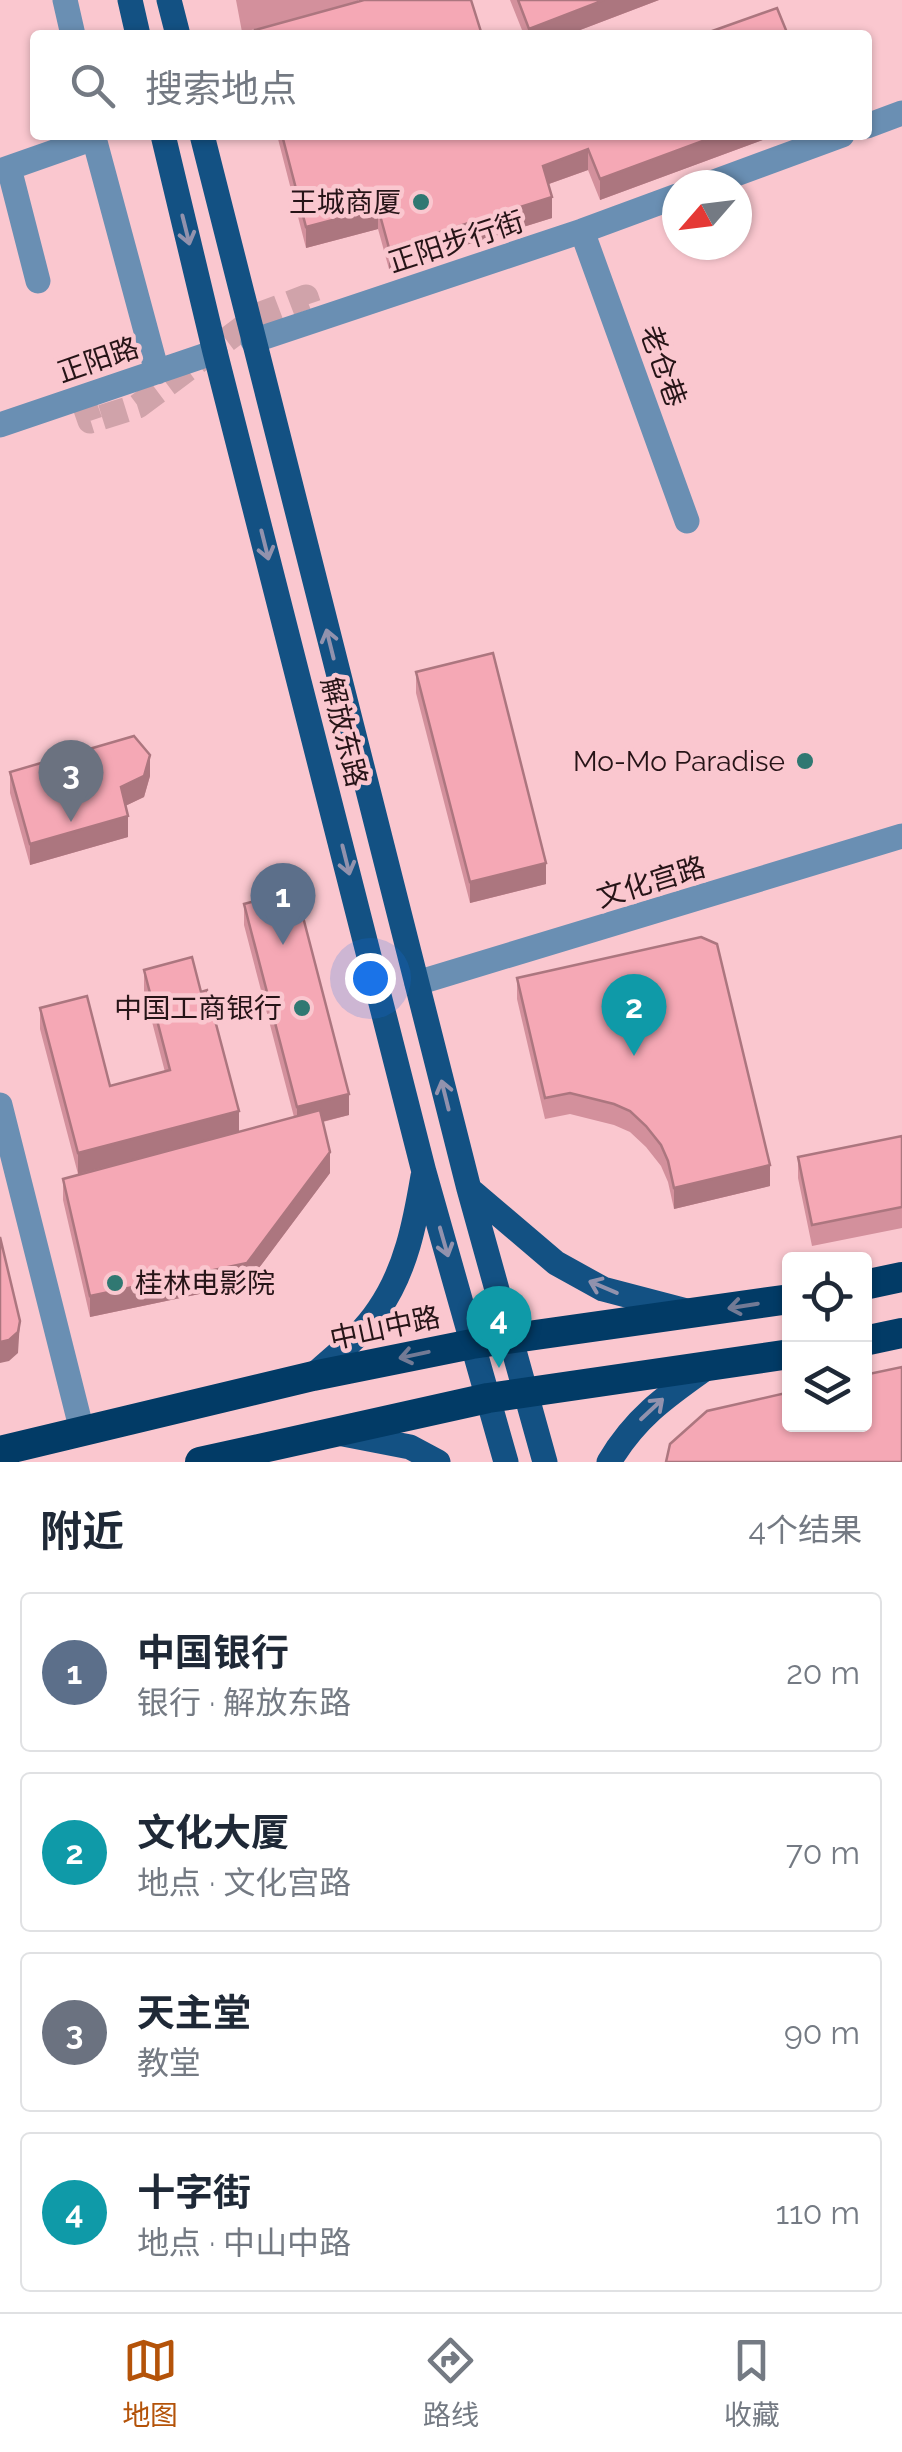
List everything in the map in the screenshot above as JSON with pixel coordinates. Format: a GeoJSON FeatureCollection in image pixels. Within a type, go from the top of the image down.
{"type":"FeatureCollection","features":[{"type":"Feature","properties":{"kind":"highway"},"geometry":{"type":"LineString","coordinates":[[872,1284],[902,1278]]}},
{"type":"Feature","properties":{"kind":"highway","name":"中山中路"},"geometry":{"type":"LineString","coordinates":[[0,1450],[314,1376],[472,1344],[782,1300]]}},
{"type":"Feature","properties":{"kind":"highway"},"geometry":{"type":"LineString","coordinates":[[872,1339],[902,1333]]}},
{"type":"Feature","properties":{"kind":"highway"},"geometry":{"type":"LineString","coordinates":[[200,1462],[488,1398],[782,1355]]}},
{"type":"Feature","properties":{"kind":"main road"},"geometry":{"type":"LineString","coordinates":[[130,0],[137,30]]}},
{"type":"Feature","properties":{"kind":"main road"},"geometry":{"type":"LineString","coordinates":[[169,0],[177,30]]}},
{"type":"Feature","properties":{"kind":"main road","name":"解放东路"},"geometry":{"type":"LineString","coordinates":[[164,140],[424,1172],[506,1462]]}},
{"type":"Feature","properties":{"kind":"main road","name":"解放东路"},"geometry":{"type":"LineString","coordinates":[[203,140],[469,1190],[545,1462]]}},
{"type":"Feature","properties":{"kind":"main road"},"geometry":{"type":"LineString","coordinates":[[314,1376],[379,1310],[401,1270],[424,1172]]}},
{"type":"Feature","properties":{"kind":"main road"},"geometry":{"type":"LineString","coordinates":[[469,1190],[556,1262],[603,1289],[696,1314]]}},
{"type":"Feature","properties":{"kind":"main road"},"geometry":{"type":"LineString","coordinates":[[610,1462],[631,1428],[660,1400],[706,1368]]}},
{"type":"Feature","properties":{"kind":"main road"},"geometry":{"type":"LineString","coordinates":[[328,1432],[410,1447],[438,1462]]}},
{"type":"Feature","properties":{"kind":"street"},"geometry":{"type":"LineString","coordinates":[[66,0],[72,30]]}},
{"type":"Feature","properties":{"kind":"street"},"geometry":{"type":"LineString","coordinates":[[872,124],[902,113]]}},
{"type":"Feature","properties":{"kind":"street"},"geometry":{"type":"LineString","coordinates":[[38,281],[5,170],[86,140]]}},
{"type":"Feature","properties":{"kind":"street"},"geometry":{"type":"LineString","coordinates":[[95,140],[157,372]]}},
{"type":"Feature","properties":{"kind":"street"},"geometry":{"type":"LineString","coordinates":[[747,170],[828,140]]}},
{"type":"Feature","properties":{"kind":"street","name":"正阳步行街"},"geometry":{"type":"LineString","coordinates":[[253,341],[662,202]]}},
{"type":"Feature","properties":{"kind":"street","name":"老仓巷"},"geometry":{"type":"LineString","coordinates":[[582,231],[687,521]]}},
{"type":"Feature","properties":{"kind":"street","name":"正阳路"},"geometry":{"type":"LineString","coordinates":[[0,425],[216,352]]}},
{"type":"Feature","properties":{"kind":"street","name":"文化宫路"},"geometry":{"type":"LineString","coordinates":[[417,983],[902,836]]}},
{"type":"Feature","properties":{"kind":"street"},"geometry":{"type":"LineString","coordinates":[[0,1105],[82,1431]]}},
{"type":"Feature","properties":{"kind":"building"},"geometry":{"type":"Polygon","coordinates":[[[364,0],[471,0],[480,30],[255,30],[364,0]]]}},
{"type":"Feature","properties":{"kind":"building"},"geometry":{"type":"Polygon","coordinates":[[[518,0],[604,0],[529,29],[518,0]]]}},
{"type":"Feature","properties":{"kind":"building"},"geometry":{"type":"Polygon","coordinates":[[[777,8],[786,30],[715,30],[777,8]]]}},
{"type":"Feature","properties":{"kind":"building","name":"王城商厦"},"geometry":{"type":"Polygon","coordinates":[[[283,140],[705,140],[600,179],[588,149],[543,166],[552,197],[389,248],[378,208],[306,227],[283,140]]]}},
{"type":"Feature","properties":{"kind":"building"},"geometry":{"type":"Polygon","coordinates":[[[493,653],[546,863],[470,882],[416,672],[493,653]]]}},
{"type":"Feature","properties":{"kind":"building"},"geometry":{"type":"Polygon","coordinates":[[[134,736],[150,755],[144,776],[121,787],[128,816],[30,844],[10,772],[134,736]]]}},
{"type":"Feature","properties":{"kind":"building"},"geometry":{"type":"Polygon","coordinates":[[[296,890],[349,1094],[297,1107],[244,904],[296,890]]]}},
{"type":"Feature","properties":{"kind":"building"},"geometry":{"type":"Polygon","coordinates":[[[701,937],[717,944],[770,1165],[674,1188],[661,1145],[630,1111],[570,1093],[545,1098],[517,978],[701,937]]]}},
{"type":"Feature","properties":{"kind":"building"},"geometry":{"type":"Polygon","coordinates":[[[192,957],[201,992],[207,990],[239,1111],[78,1153],[40,1008],[87,996],[110,1086],[170,1070],[144,970],[192,957]]]}},
{"type":"Feature","properties":{"kind":"building"},"geometry":{"type":"Polygon","coordinates":[[[320,1110],[330,1152],[247,1263],[90,1296],[63,1179],[320,1110]]]}},
{"type":"Feature","properties":{"kind":"building"},"geometry":{"type":"Polygon","coordinates":[[[902,1136],[902,1207],[812,1225],[798,1157],[902,1136]]]}},
{"type":"Feature","properties":{"kind":"building"},"geometry":{"type":"Polygon","coordinates":[[[0,1237],[20,1321],[18,1332],[0,1342],[0,1237]]]}},
{"type":"Feature","properties":{"kind":"building"},"geometry":{"type":"Polygon","coordinates":[[[902,1367],[902,1462],[666,1462],[670,1444],[707,1411],[782,1394],[782,1432],[872,1432],[872,1373],[902,1367]]]}},
{"type":"Feature","properties":{"kind":"tunnel"},"geometry":{"type":"LineString","coordinates":[[82,398],[90,421],[138,406],[261,314],[306,297],[314,321]]}},
{"type":"Feature","properties":{"kind":"place","name":"王城商厦"},"geometry":{"type":"Point","coordinates":[421,202]}},
{"type":"Feature","properties":{"kind":"place","name":"Mo-Mo Paradise"},"geometry":{"type":"Point","coordinates":[805,761]}},
{"type":"Feature","properties":{"kind":"place","name":"天主堂"},"geometry":{"type":"Point","coordinates":[71,822]}},
{"type":"Feature","properties":{"kind":"place","name":"中国银行"},"geometry":{"type":"Point","coordinates":[283,945]}},
{"type":"Feature","properties":{"kind":"place","name":"中国工商银行"},"geometry":{"type":"Point","coordinates":[302,1008]}},
{"type":"Feature","properties":{"kind":"place","name":"文化大厦"},"geometry":{"type":"Point","coordinates":[634,1056]}},
{"type":"Feature","properties":{"kind":"place","name":"桂林电影院"},"geometry":{"type":"Point","coordinates":[115,1283]}},
{"type":"Feature","properties":{"kind":"place","name":"十字街"},"geometry":{"type":"Point","coordinates":[499,1368]}}]}
